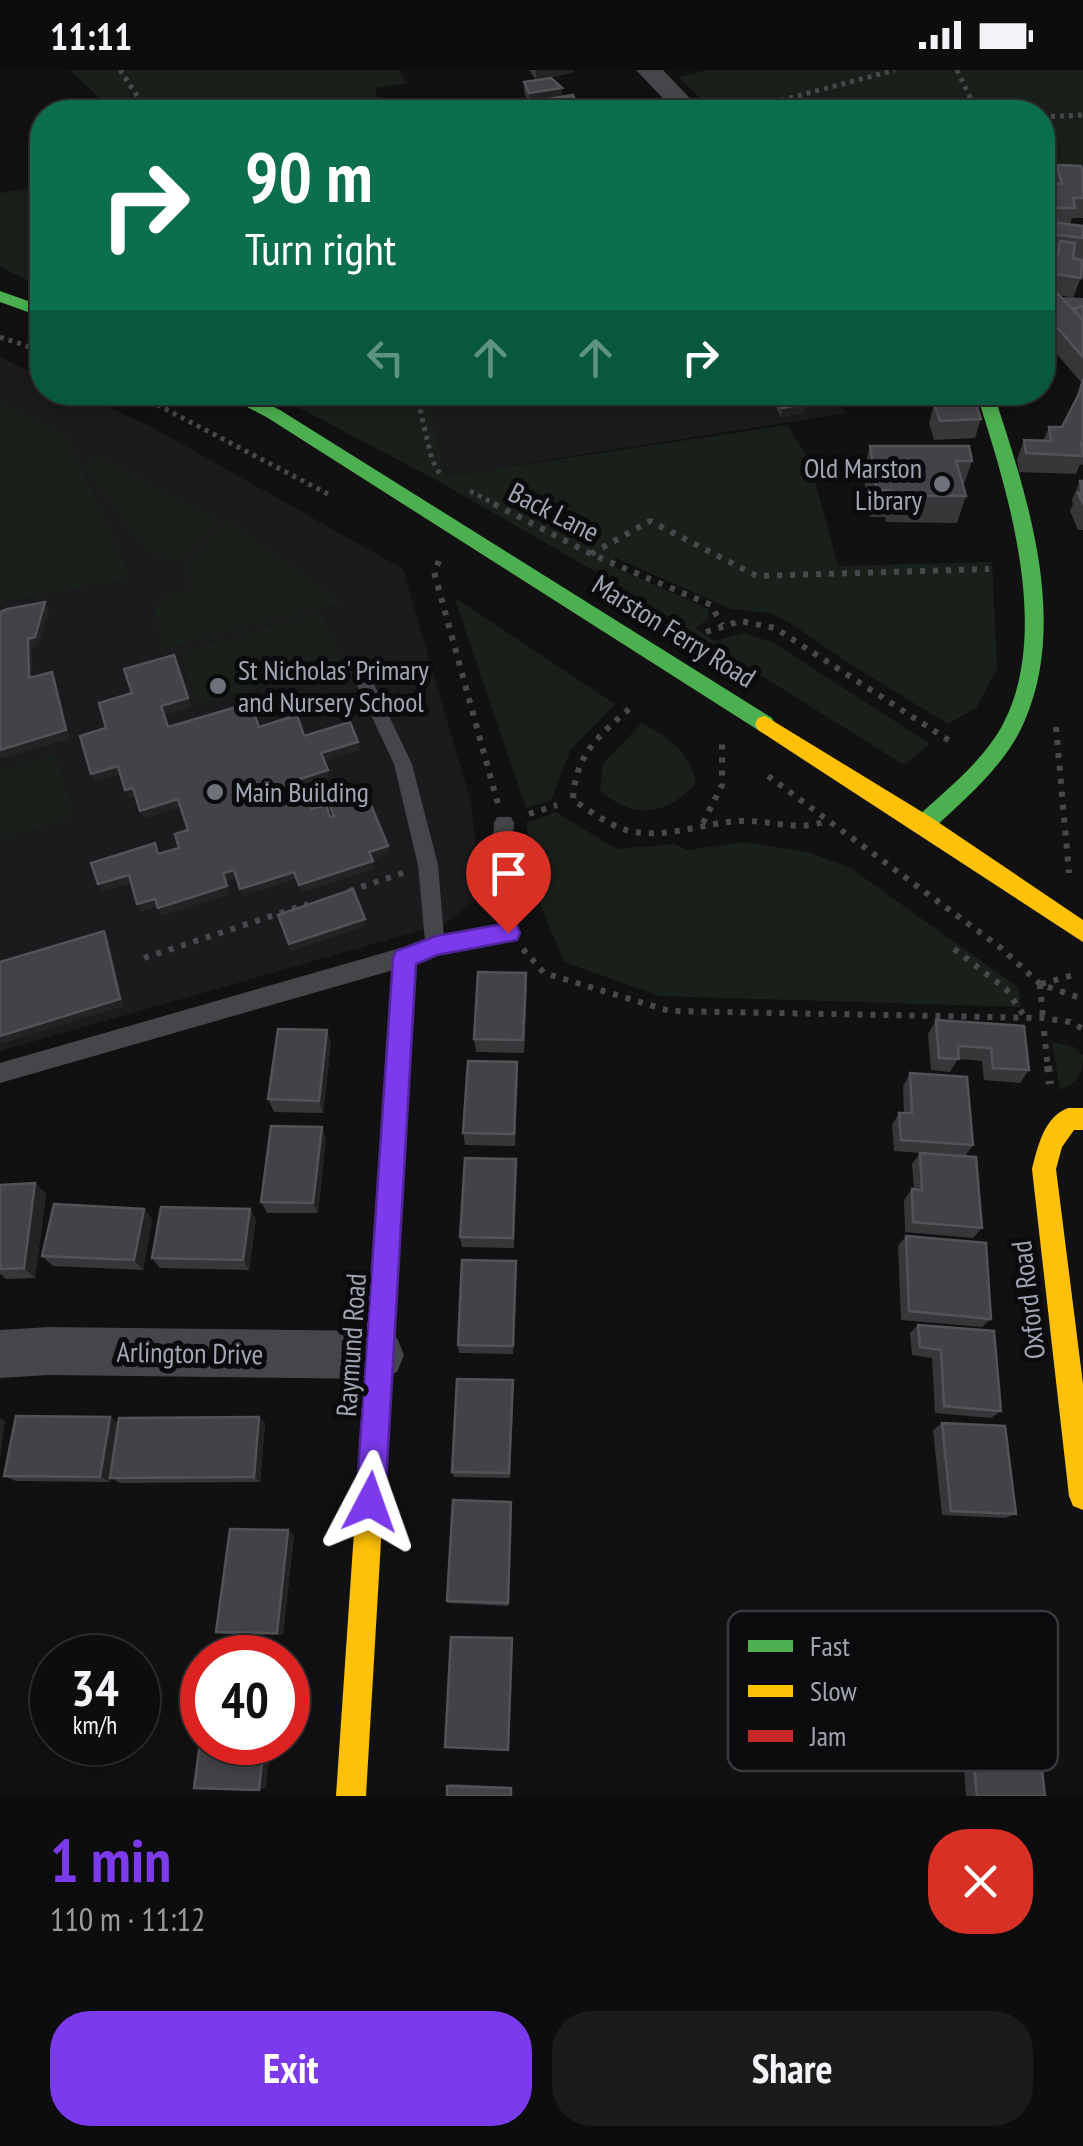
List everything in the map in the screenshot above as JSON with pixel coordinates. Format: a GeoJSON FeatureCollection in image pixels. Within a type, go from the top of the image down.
{"type":"FeatureCollection","features":[{"type":"Feature","properties":{"kind":"street"},"geometry":{"type":"LineString","coordinates":[[649,70],[678,100]]}},
{"type":"Feature","properties":{"kind":"street"},"geometry":{"type":"LineString","coordinates":[[0,296],[30,307]]}},
{"type":"Feature","properties":{"kind":"street"},"geometry":{"type":"LineString","coordinates":[[1055,306],[1083,307]]}},
{"type":"Feature","properties":{"kind":"street","name":"Marston Ferry Road"},"geometry":{"type":"LineString","coordinates":[[255,405],[924,824],[1083,932]]}},
{"type":"Feature","properties":{"kind":"street"},"geometry":{"type":"LineString","coordinates":[[924,824],[994,749],[1021,710],[1028,684],[1030,575],[987,405]]}},
{"type":"Feature","properties":{"kind":"street","name":"Raymund Road"},"geometry":{"type":"LineString","coordinates":[[351,1796],[404,958]]}},
{"type":"Feature","properties":{"kind":"street","name":"Oxford Road"},"geometry":{"type":"LineString","coordinates":[[1083,1120],[1068,1119],[1058,1129],[1050,1140],[1044,1169],[1083,1496]]}},
{"type":"Feature","properties":{"kind":"street","name":"Arlington Drive"},"geometry":{"type":"LineString","coordinates":[[0,1354],[49,1351],[380,1355]]}},
{"type":"Feature","properties":{"kind":"lane"},"geometry":{"type":"LineString","coordinates":[[365,684],[403,764],[428,865],[436,946]]}},
{"type":"Feature","properties":{"kind":"lane"},"geometry":{"type":"LineString","coordinates":[[0,1073],[436,946],[508,933],[500,890],[504,823]]}},
{"type":"Feature","properties":{"kind":"path"},"geometry":{"type":"LineString","coordinates":[[120,70],[140,100]]}},
{"type":"Feature","properties":{"kind":"path"},"geometry":{"type":"LineString","coordinates":[[782,100],[895,70]]}},
{"type":"Feature","properties":{"kind":"path"},"geometry":{"type":"LineString","coordinates":[[957,70],[971,100]]}},
{"type":"Feature","properties":{"kind":"path"},"geometry":{"type":"LineString","coordinates":[[1055,115],[1083,114]]}},
{"type":"Feature","properties":{"kind":"path"},"geometry":{"type":"LineString","coordinates":[[0,336],[30,347]]}},
{"type":"Feature","properties":{"kind":"path"},"geometry":{"type":"LineString","coordinates":[[419,405],[432,460],[442,476]]}},
{"type":"Feature","properties":{"kind":"path","name":"Back Lane"},"geometry":{"type":"LineString","coordinates":[[458,485],[591,554],[710,605],[722,625]]}},
{"type":"Feature","properties":{"kind":"path"},"geometry":{"type":"LineString","coordinates":[[591,554],[650,522],[757,576],[992,569]]}},
{"type":"Feature","properties":{"kind":"path"},"geometry":{"type":"LineString","coordinates":[[442,556],[434,572],[504,823]]}},
{"type":"Feature","properties":{"kind":"path"},"geometry":{"type":"LineString","coordinates":[[706,632],[742,621],[776,628],[955,744],[948,750]]}},
{"type":"Feature","properties":{"kind":"path"},"geometry":{"type":"LineString","coordinates":[[629,709],[578,758],[574,800],[606,821],[634,832],[667,832],[704,823],[780,822],[806,827],[826,821]]}},
{"type":"Feature","properties":{"kind":"path"},"geometry":{"type":"LineString","coordinates":[[1056,724],[1070,872]]}},
{"type":"Feature","properties":{"kind":"path"},"geometry":{"type":"LineString","coordinates":[[704,823],[714,810],[726,775],[722,742],[737,753]]}},
{"type":"Feature","properties":{"kind":"path"},"geometry":{"type":"LineString","coordinates":[[767,776],[1001,948],[1040,984],[1083,999]]}},
{"type":"Feature","properties":{"kind":"path"},"geometry":{"type":"LineString","coordinates":[[334,896],[428,865]]}},
{"type":"Feature","properties":{"kind":"path"},"geometry":{"type":"LineString","coordinates":[[144,958],[315,902]]}},
{"type":"Feature","properties":{"kind":"path"},"geometry":{"type":"LineString","coordinates":[[508,933],[544,972],[670,1011],[1043,1018],[1070,1022],[1083,1030]]}},
{"type":"Feature","properties":{"kind":"path"},"geometry":{"type":"LineString","coordinates":[[954,949],[1006,989],[1026,1018]]}},
{"type":"Feature","properties":{"kind":"path"},"geometry":{"type":"LineString","coordinates":[[1040,984],[1083,972]]}},
{"type":"Feature","properties":{"kind":"path"},"geometry":{"type":"LineString","coordinates":[[1040,984],[1043,1018]]}},
{"type":"Feature","properties":{"kind":"path"},"geometry":{"type":"LineString","coordinates":[[1044,1030],[1052,1100]]}},
{"type":"Feature","properties":{"kind":"shaded area"},"geometry":{"type":"Polygon","coordinates":[[[70,70],[399,70],[406,83],[375,88],[378,100],[101,100],[70,70]]]}},
{"type":"Feature","properties":{"kind":"shaded area"},"geometry":{"type":"Polygon","coordinates":[[[709,70],[1083,70],[1083,181],[1055,178],[1055,100],[701,100],[679,77],[709,70]]]}},
{"type":"Feature","properties":{"kind":"shaded area"},"geometry":{"type":"Polygon","coordinates":[[[30,188],[30,281],[0,267],[0,193],[30,188]]]}},
{"type":"Feature","properties":{"kind":"shaded area","name":"St Nicholas' Primary and Nursery School"},"geometry":{"type":"Polygon","coordinates":[[[0,357],[30,371],[30,405],[104,405],[148,425],[403,569],[471,802],[481,894],[447,923],[0,1051],[0,357]]]}},
{"type":"Feature","properties":{"kind":"shaded area"},"geometry":{"type":"Polygon","coordinates":[[[0,401],[66,435],[131,578],[0,602],[0,401]]]}},
{"type":"Feature","properties":{"kind":"shaded area"},"geometry":{"type":"Polygon","coordinates":[[[294,405],[430,405],[446,476],[787,425],[809,459],[838,566],[992,562],[997,669],[976,708],[948,724],[787,621],[768,613],[731,609],[616,558],[608,564],[708,609],[708,619],[696,628],[714,641],[744,633],[774,643],[930,744],[904,765],[596,572],[440,482],[294,405]]]}},
{"type":"Feature","properties":{"kind":"shaded area"},"geometry":{"type":"Polygon","coordinates":[[[430,405],[840,405],[846,413],[446,476],[430,405]]]}},
{"type":"Feature","properties":{"kind":"shaded area"},"geometry":{"type":"Polygon","coordinates":[[[98,456],[221,521],[180,562],[147,551],[83,465],[98,456]]]}},
{"type":"Feature","properties":{"kind":"shaded area"},"geometry":{"type":"Polygon","coordinates":[[[228,520],[342,602],[161,649],[155,605],[174,592],[193,590],[185,566],[228,520]]]}},
{"type":"Feature","properties":{"kind":"shaded area"},"geometry":{"type":"Polygon","coordinates":[[[454,597],[615,704],[571,749],[551,800],[526,808],[454,597]]]}},
{"type":"Feature","properties":{"kind":"shaded area"},"geometry":{"type":"Polygon","coordinates":[[[321,612],[343,663],[199,706],[180,653],[321,612]]]}},
{"type":"Feature","properties":{"kind":"shaded area"},"geometry":{"type":"Polygon","coordinates":[[[642,723],[677,747],[689,762],[696,783],[673,802],[650,810],[626,807],[600,791],[603,764],[642,723]]]}},
{"type":"Feature","properties":{"kind":"shaded area"},"geometry":{"type":"Polygon","coordinates":[[[55,755],[74,817],[0,839],[0,770],[55,755]]]}},
{"type":"Feature","properties":{"kind":"shaded area"},"geometry":{"type":"Polygon","coordinates":[[[556,812],[616,849],[675,844],[687,850],[743,842],[807,852],[849,867],[1019,988],[1020,1007],[660,996],[564,962],[541,906],[526,823],[556,812]]]}},
{"type":"Feature","properties":{"kind":"shaded area"},"geometry":{"type":"Polygon","coordinates":[[[1052,1042],[1074,1047],[1083,1055],[1078,1077],[1060,1090],[1052,1042]]]}},
{"type":"Feature","properties":{"kind":"building"},"geometry":{"type":"Polygon","coordinates":[[[551,78],[562,88],[529,93],[524,82],[551,78]]]}},
{"type":"Feature","properties":{"kind":"building"},"geometry":{"type":"Polygon","coordinates":[[[573,95],[575,100],[543,100],[573,95]]]}},
{"type":"Feature","properties":{"kind":"building"},"geometry":{"type":"Polygon","coordinates":[[[1057,165],[1081,166],[1083,198],[1073,198],[1075,208],[1055,208],[1055,184],[1062,184],[1057,165]]]}},
{"type":"Feature","properties":{"kind":"building"},"geometry":{"type":"Polygon","coordinates":[[[1055,222],[1083,226],[1083,238],[1055,235],[1055,222]]]}},
{"type":"Feature","properties":{"kind":"building"},"geometry":{"type":"Polygon","coordinates":[[[1060,241],[1075,243],[1073,258],[1082,260],[1081,278],[1055,274],[1055,255],[1060,241]]]}},
{"type":"Feature","properties":{"kind":"building"},"geometry":{"type":"Polygon","coordinates":[[[1055,294],[1083,320],[1083,357],[1055,325],[1055,294]]]}},
{"type":"Feature","properties":{"kind":"building"},"geometry":{"type":"Polygon","coordinates":[[[1083,306],[1083,317],[1081,318],[1073,309],[1083,306]]]}},
{"type":"Feature","properties":{"kind":"building"},"geometry":{"type":"Polygon","coordinates":[[[1083,379],[1083,456],[1026,453],[1024,440],[1051,441],[1049,427],[1062,427],[1083,379]]]}},
{"type":"Feature","properties":{"kind":"building"},"geometry":{"type":"Polygon","coordinates":[[[934,405],[976,405],[981,419],[940,421],[934,405]]]}},
{"type":"Feature","properties":{"kind":"building"},"geometry":{"type":"Polygon","coordinates":[[[870,446],[969,446],[972,461],[956,461],[966,496],[893,496],[892,490],[877,490],[874,473],[886,473],[874,470],[870,446]]]}},
{"type":"Feature","properties":{"kind":"building"},"geometry":{"type":"Polygon","coordinates":[[[45,602],[35,637],[28,639],[29,678],[52,672],[66,730],[0,750],[0,612],[45,602]]]}},
{"type":"Feature","properties":{"kind":"building","name":"Main Building"},"geometry":{"type":"Polygon","coordinates":[[[174,655],[188,698],[161,706],[168,727],[250,703],[259,727],[297,715],[304,736],[350,722],[358,742],[321,753],[328,770],[300,779],[311,809],[326,805],[330,817],[334,816],[329,804],[366,793],[388,846],[369,852],[373,861],[299,885],[294,872],[240,889],[234,870],[223,873],[227,886],[158,908],[155,899],[137,904],[129,875],[98,884],[91,863],[155,843],[158,854],[179,848],[175,834],[188,830],[178,799],[140,811],[133,788],[125,790],[118,766],[91,774],[80,736],[106,728],[99,703],[132,693],[124,669],[174,655]]]}},
{"type":"Feature","properties":{"kind":"building"},"geometry":{"type":"Polygon","coordinates":[[[353,889],[365,919],[289,944],[278,915],[353,889]]]}},
{"type":"Feature","properties":{"kind":"building"},"geometry":{"type":"Polygon","coordinates":[[[104,931],[120,999],[0,1036],[0,962],[104,931]]]}},
{"type":"Feature","properties":{"kind":"building"},"geometry":{"type":"Polygon","coordinates":[[[478,972],[526,973],[523,1040],[474,1039],[478,972]]]}},
{"type":"Feature","properties":{"kind":"building"},"geometry":{"type":"Polygon","coordinates":[[[936,1020],[1024,1026],[1029,1070],[993,1068],[991,1048],[958,1046],[959,1059],[939,1058],[936,1020]]]}},
{"type":"Feature","properties":{"kind":"building"},"geometry":{"type":"Polygon","coordinates":[[[278,1029],[327,1030],[319,1101],[268,1099],[278,1029]]]}},
{"type":"Feature","properties":{"kind":"building"},"geometry":{"type":"Polygon","coordinates":[[[468,1061],[517,1062],[514,1134],[463,1133],[468,1061]]]}},
{"type":"Feature","properties":{"kind":"building"},"geometry":{"type":"Polygon","coordinates":[[[910,1073],[967,1077],[973,1145],[901,1140],[899,1113],[912,1113],[910,1073]]]}},
{"type":"Feature","properties":{"kind":"building"},"geometry":{"type":"Polygon","coordinates":[[[271,1126],[322,1127],[313,1203],[261,1202],[271,1126]]]}},
{"type":"Feature","properties":{"kind":"building"},"geometry":{"type":"Polygon","coordinates":[[[920,1153],[976,1157],[982,1228],[913,1222],[912,1189],[922,1190],[920,1153]]]}},
{"type":"Feature","properties":{"kind":"building"},"geometry":{"type":"Polygon","coordinates":[[[465,1158],[516,1159],[513,1238],[460,1237],[465,1158]]]}},
{"type":"Feature","properties":{"kind":"building"},"geometry":{"type":"Polygon","coordinates":[[[35,1183],[24,1268],[0,1269],[0,1185],[35,1183]]]}},
{"type":"Feature","properties":{"kind":"building"},"geometry":{"type":"Polygon","coordinates":[[[54,1204],[144,1209],[134,1260],[42,1256],[54,1204]]]}},
{"type":"Feature","properties":{"kind":"building"},"geometry":{"type":"Polygon","coordinates":[[[161,1207],[250,1209],[243,1260],[152,1258],[161,1207]]]}},
{"type":"Feature","properties":{"kind":"building"},"geometry":{"type":"Polygon","coordinates":[[[906,1236],[986,1243],[991,1319],[909,1311],[906,1236]]]}},
{"type":"Feature","properties":{"kind":"building"},"geometry":{"type":"Polygon","coordinates":[[[462,1260],[516,1261],[513,1346],[458,1345],[462,1260]]]}},
{"type":"Feature","properties":{"kind":"building"},"geometry":{"type":"Polygon","coordinates":[[[918,1325],[994,1331],[1001,1411],[944,1406],[941,1350],[920,1347],[918,1325]]]}},
{"type":"Feature","properties":{"kind":"building"},"geometry":{"type":"Polygon","coordinates":[[[457,1379],[513,1380],[509,1473],[452,1472],[457,1379]]]}},
{"type":"Feature","properties":{"kind":"building"},"geometry":{"type":"Polygon","coordinates":[[[16,1416],[110,1417],[100,1477],[4,1476],[16,1416]]]}},
{"type":"Feature","properties":{"kind":"building"},"geometry":{"type":"Polygon","coordinates":[[[259,1417],[254,1477],[110,1478],[119,1418],[259,1417]]]}},
{"type":"Feature","properties":{"kind":"building"},"geometry":{"type":"Polygon","coordinates":[[[942,1423],[1005,1426],[1016,1514],[951,1511],[942,1423]]]}},
{"type":"Feature","properties":{"kind":"building"},"geometry":{"type":"Polygon","coordinates":[[[453,1500],[511,1502],[508,1603],[447,1601],[453,1500]]]}},
{"type":"Feature","properties":{"kind":"building"},"geometry":{"type":"Polygon","coordinates":[[[230,1529],[288,1530],[277,1633],[216,1632],[230,1529]]]}},
{"type":"Feature","properties":{"kind":"building"},"geometry":{"type":"Polygon","coordinates":[[[451,1637],[512,1638],[508,1750],[445,1747],[451,1637]]]}},
{"type":"Feature","properties":{"kind":"building"},"geometry":{"type":"Polygon","coordinates":[[[197,1765],[262,1765],[259,1790],[194,1788],[197,1765]]]}},
{"type":"Feature","properties":{"kind":"building"},"geometry":{"type":"Polygon","coordinates":[[[974,1771],[1042,1771],[1045,1796],[977,1796],[974,1771]]]}},
{"type":"Feature","properties":{"kind":"building"},"geometry":{"type":"Polygon","coordinates":[[[447,1786],[511,1788],[511,1796],[447,1796],[447,1786]]]}},
{"type":"Feature","properties":{"kind":"traffic: fast"},"geometry":{"type":"LineString","coordinates":[[0,296],[30,307]]}},
{"type":"Feature","properties":{"kind":"traffic: fast"},"geometry":{"type":"LineString","coordinates":[[255,405],[765,724]]}},
{"type":"Feature","properties":{"kind":"traffic: fast"},"geometry":{"type":"LineString","coordinates":[[924,824],[997,750],[1015,721],[1028,685],[1033,645],[1027,556],[1008,468],[988,405]]}},
{"type":"Feature","properties":{"kind":"traffic: slow"},"geometry":{"type":"LineString","coordinates":[[765,724],[924,824],[1083,932]]}},
{"type":"Feature","properties":{"kind":"traffic: slow"},"geometry":{"type":"LineString","coordinates":[[1083,1119],[1068,1119],[1051,1142],[1044,1169],[1083,1496]]}},
{"type":"Feature","properties":{"kind":"traffic: slow"},"geometry":{"type":"LineString","coordinates":[[351,1796],[392,1150]]}},
{"type":"Feature","properties":{"kind":"traffic: jam"},"geometry":{"type":"LineString","coordinates":[[392,1150],[404,958]]}},
{"type":"Feature","properties":{"kind":"place","name":"Old Marston Library"},"geometry":{"type":"Point","coordinates":[942,484]}},
{"type":"Feature","properties":{"kind":"place","name":"St Nicholas' Primary and Nursery School"},"geometry":{"type":"Point","coordinates":[218,686]}},
{"type":"Feature","properties":{"kind":"place","name":"Main Building"},"geometry":{"type":"Point","coordinates":[215,792]}},
{"type":"Feature","properties":{"kind":"route"},"geometry":{"type":"LineString","coordinates":[[370,1502],[404,958],[436,946],[508,933]]}}]}
